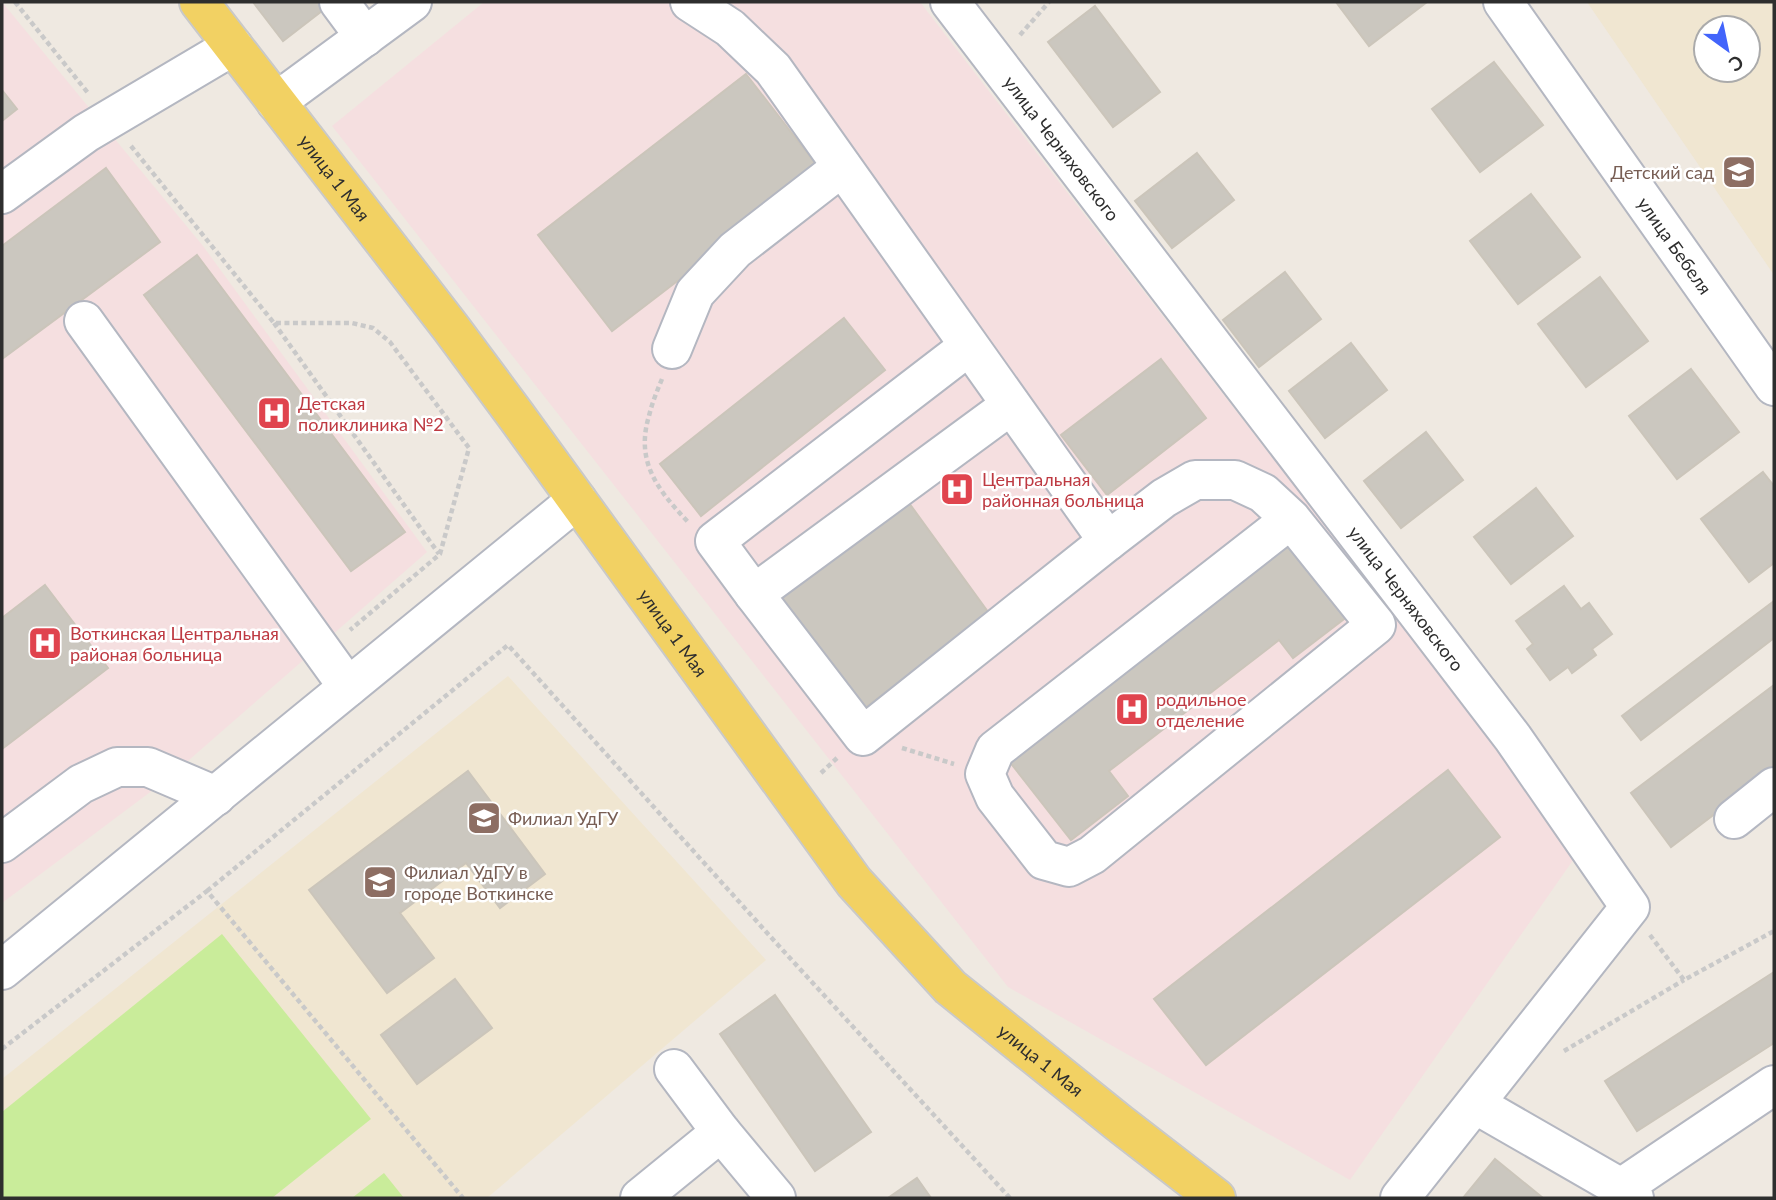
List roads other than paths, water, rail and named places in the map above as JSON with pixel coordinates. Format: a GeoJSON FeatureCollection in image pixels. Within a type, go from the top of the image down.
{"type":"FeatureCollection","features":[{"type":"Feature","properties":{"kind":"main road","name":"улица 1 Мая"},"geometry":{"type":"LineString","coordinates":[[199,2],[451,328],[854,882],[950,987],[1216,1198]]}},
{"type":"Feature","properties":{"kind":"street"},"geometry":{"type":"LineString","coordinates":[[340,2],[365,37]]}},
{"type":"Feature","properties":{"kind":"street"},"geometry":{"type":"LineString","coordinates":[[276,102],[412,2]]}},
{"type":"Feature","properties":{"kind":"street"},"geometry":{"type":"LineString","coordinates":[[690,2],[730,28],[773,69],[1108,541]]}},
{"type":"Feature","properties":{"kind":"street","name":"улица Черняховского"},"geometry":{"type":"LineString","coordinates":[[950,2],[1513,738],[1630,907],[1475,1104]]}},
{"type":"Feature","properties":{"kind":"street","name":"улица Бебеля"},"geometry":{"type":"LineString","coordinates":[[1503,2],[1774,386]]}},
{"type":"Feature","properties":{"kind":"street"},"geometry":{"type":"LineString","coordinates":[[2,194],[86,133],[233,46]]}},
{"type":"Feature","properties":{"kind":"street"},"geometry":{"type":"LineString","coordinates":[[672,349],[695,293],[727,258],[842,167]]}},
{"type":"Feature","properties":{"kind":"street"},"geometry":{"type":"LineString","coordinates":[[84,321],[348,687]]}},
{"type":"Feature","properties":{"kind":"street"},"geometry":{"type":"LineString","coordinates":[[970,346],[715,541],[863,736],[1108,541],[1164,498],[1195,480],[1235,480],[1264,494],[1291,519],[1376,625],[1092,855],[1069,867],[1044,860],[995,797],[985,774],[995,750],[1291,519]]}},
{"type":"Feature","properties":{"kind":"street"},"geometry":{"type":"LineString","coordinates":[[754,594],[1011,405]]}},
{"type":"Feature","properties":{"kind":"street"},"geometry":{"type":"LineString","coordinates":[[2,970],[577,500]]}},
{"type":"Feature","properties":{"kind":"street"},"geometry":{"type":"LineString","coordinates":[[2,843],[81,784],[117,767],[148,767],[216,796]]}},
{"type":"Feature","properties":{"kind":"street"},"geometry":{"type":"LineString","coordinates":[[1734,818],[1774,787]]}},
{"type":"Feature","properties":{"kind":"street"},"geometry":{"type":"LineString","coordinates":[[674,1069],[721,1132],[776,1198]]}},
{"type":"Feature","properties":{"kind":"street"},"geometry":{"type":"LineString","coordinates":[[1400,1198],[1475,1104],[1628,1193],[1774,1085]]}},
{"type":"Feature","properties":{"kind":"street"},"geometry":{"type":"LineString","coordinates":[[640,1198],[721,1132]]}},
{"type":"Feature","properties":{"kind":"place","name":"Детский сад"},"geometry":{"type":"Point","coordinates":[1739,172]}},
{"type":"Feature","properties":{"kind":"place","name":"Детская поликлиника №2"},"geometry":{"type":"Point","coordinates":[274,413]}},
{"type":"Feature","properties":{"kind":"place","name":"Центральная районная больница"},"geometry":{"type":"Point","coordinates":[957,489]}},
{"type":"Feature","properties":{"kind":"place","name":"Воткинская Центральная районая больница"},"geometry":{"type":"Point","coordinates":[45,643]}},
{"type":"Feature","properties":{"kind":"place","name":"родильное отделение"},"geometry":{"type":"Point","coordinates":[1132,709]}},
{"type":"Feature","properties":{"kind":"place","name":"Филиал УдГУ"},"geometry":{"type":"Point","coordinates":[484,818]}},
{"type":"Feature","properties":{"kind":"place","name":"Филиал УдГУ в городе Воткинске"},"geometry":{"type":"Point","coordinates":[380,882]}}]}
